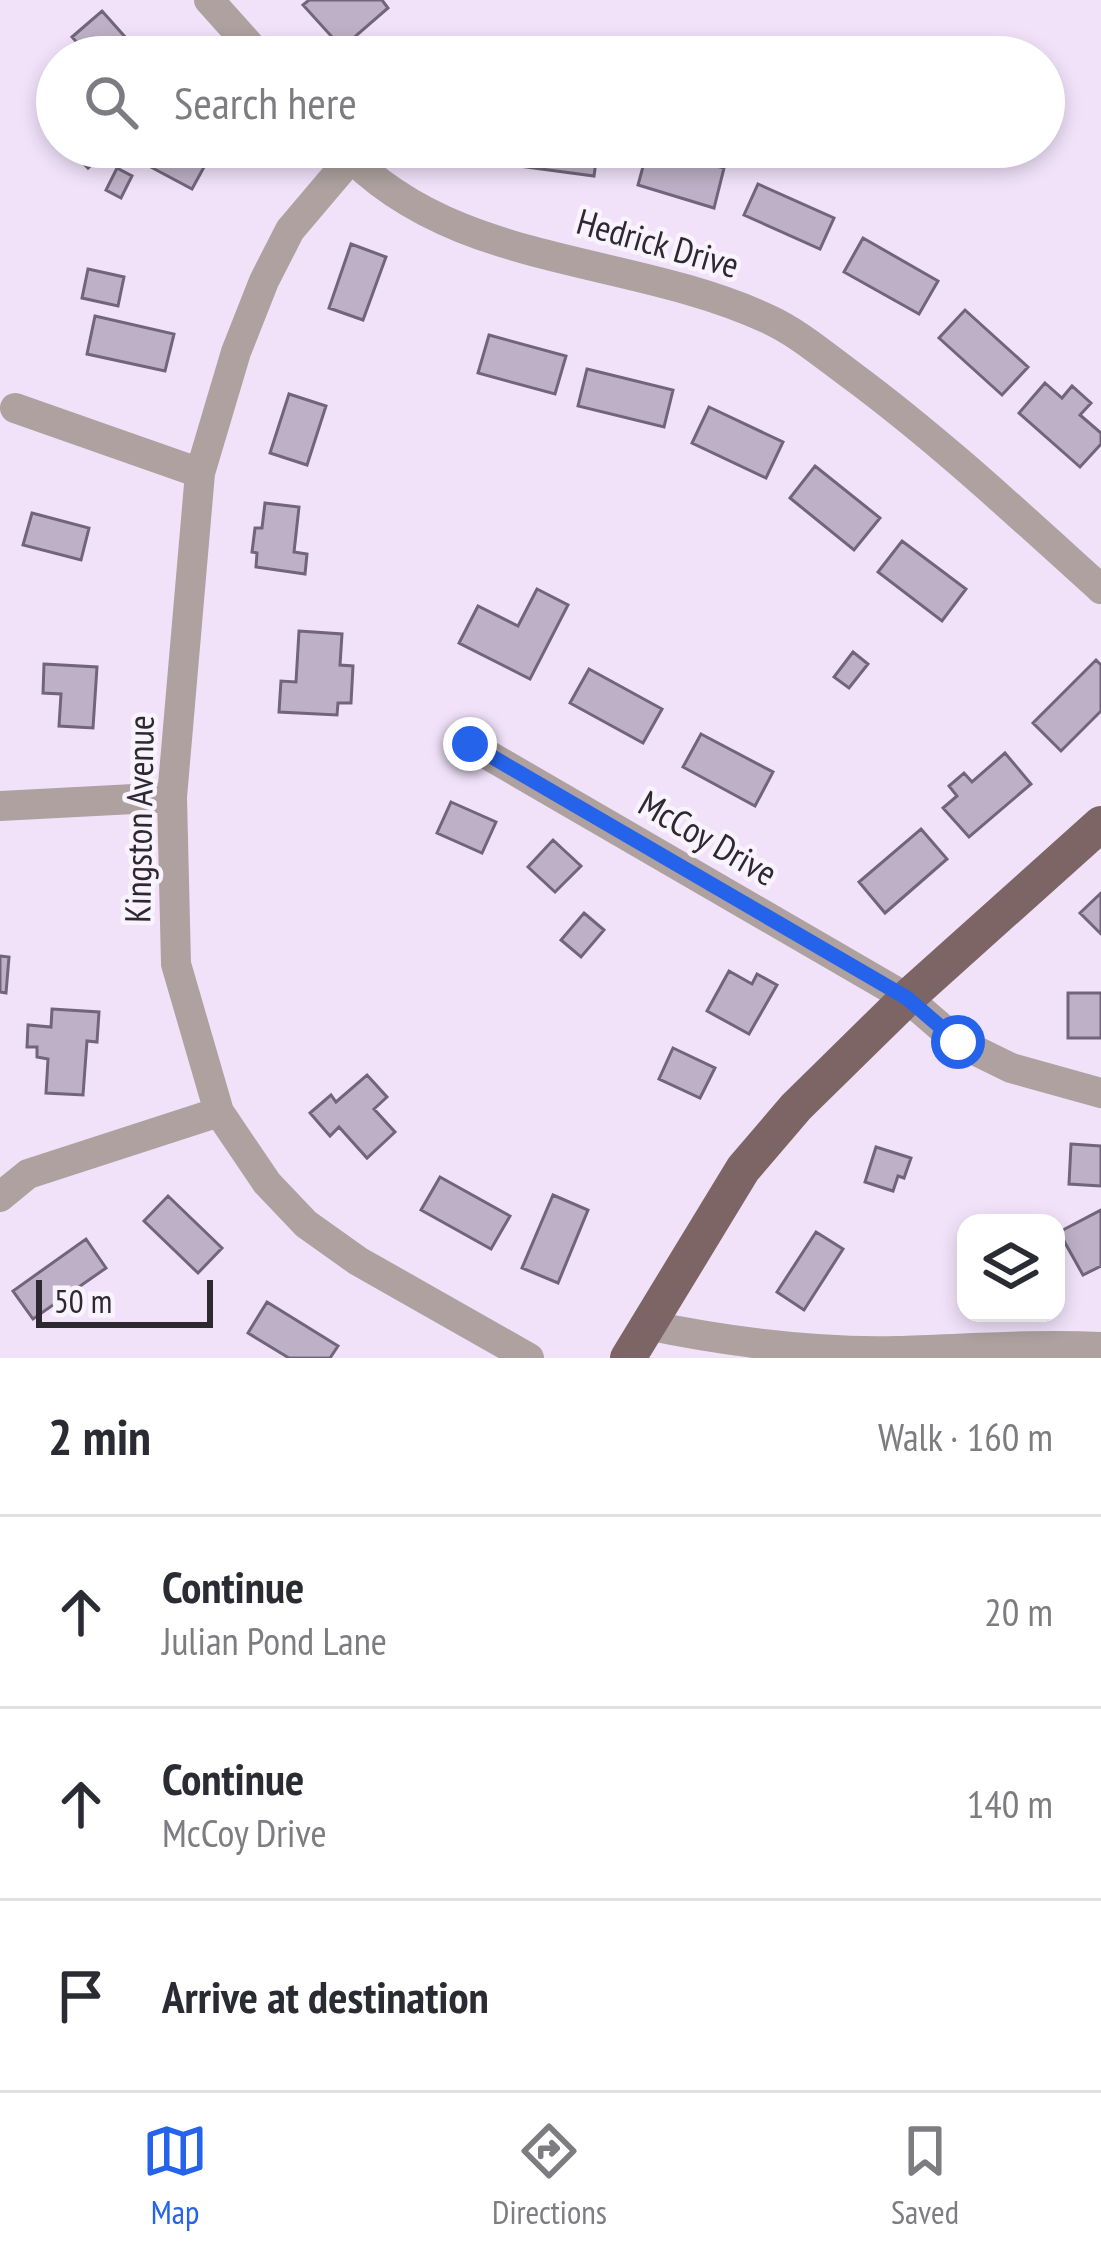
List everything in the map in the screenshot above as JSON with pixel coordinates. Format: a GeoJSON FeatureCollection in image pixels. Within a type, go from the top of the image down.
{"type":"FeatureCollection","features":[{"type":"Feature","properties":{"kind":"main road"},"geometry":{"type":"LineString","coordinates":[[628,1358],[742,1169],[796,1107],[907,998],[1101,824]]}},
{"type":"Feature","properties":{"kind":"street"},"geometry":{"type":"LineString","coordinates":[[209,0],[241,36]]}},
{"type":"Feature","properties":{"kind":"street","name":"Kingston Avenue"},"geometry":{"type":"LineString","coordinates":[[335,168],[290,230],[264,281],[236,352],[200,473],[172,796],[176,964],[219,1112],[267,1183],[307,1224],[358,1262],[529,1358]]}},
{"type":"Feature","properties":{"kind":"street","name":"Hedrick Drive"},"geometry":{"type":"LineString","coordinates":[[363,168],[437,220],[480,236],[706,292],[773,321],[928,432],[1101,590]]}},
{"type":"Feature","properties":{"kind":"street"},"geometry":{"type":"LineString","coordinates":[[15,409],[200,473]]}},
{"type":"Feature","properties":{"kind":"street","name":"McCoy Drive"},"geometry":{"type":"LineString","coordinates":[[470,744],[907,998],[958,1042],[1011,1068],[1101,1093]]}},
{"type":"Feature","properties":{"kind":"street"},"geometry":{"type":"LineString","coordinates":[[0,806],[172,796]]}},
{"type":"Feature","properties":{"kind":"street"},"geometry":{"type":"LineString","coordinates":[[0,1197],[28,1174],[219,1112]]}},
{"type":"Feature","properties":{"kind":"street"},"geometry":{"type":"LineString","coordinates":[[647,1325],[782,1347],[887,1354],[1027,1344],[1101,1347]]}},
{"type":"Feature","properties":{"kind":"building"},"geometry":{"type":"Polygon","coordinates":[[[309,0],[382,0],[388,8],[356,36],[331,36],[303,5],[309,0]]]}},
{"type":"Feature","properties":{"kind":"building"},"geometry":{"type":"Polygon","coordinates":[[[102,11],[124,36],[73,36],[102,11]]]}},
{"type":"Feature","properties":{"kind":"building"},"geometry":{"type":"Polygon","coordinates":[[[117,168],[132,176],[121,198],[106,190],[117,168]]]}},
{"type":"Feature","properties":{"kind":"building"},"geometry":{"type":"Polygon","coordinates":[[[153,168],[204,168],[192,189],[153,168]]]}},
{"type":"Feature","properties":{"kind":"building"},"geometry":{"type":"Polygon","coordinates":[[[534,168],[595,168],[594,176],[534,168]]]}},
{"type":"Feature","properties":{"kind":"building"},"geometry":{"type":"Polygon","coordinates":[[[643,168],[724,168],[714,208],[638,185],[643,168]]]}},
{"type":"Feature","properties":{"kind":"building"},"geometry":{"type":"Polygon","coordinates":[[[758,184],[834,218],[820,249],[744,215],[758,184]]]}},
{"type":"Feature","properties":{"kind":"building"},"geometry":{"type":"Polygon","coordinates":[[[863,238],[938,281],[919,314],[844,272],[863,238]]]}},
{"type":"Feature","properties":{"kind":"building"},"geometry":{"type":"Polygon","coordinates":[[[351,244],[386,257],[363,320],[329,308],[351,244]]]}},
{"type":"Feature","properties":{"kind":"building"},"geometry":{"type":"Polygon","coordinates":[[[88,269],[124,277],[118,306],[82,298],[88,269]]]}},
{"type":"Feature","properties":{"kind":"building"},"geometry":{"type":"Polygon","coordinates":[[[965,310],[1028,367],[1002,395],[939,338],[965,310]]]}},
{"type":"Feature","properties":{"kind":"building"},"geometry":{"type":"Polygon","coordinates":[[[95,316],[174,334],[165,371],[87,354],[95,316]]]}},
{"type":"Feature","properties":{"kind":"building"},"geometry":{"type":"Polygon","coordinates":[[[489,335],[566,356],[555,394],[478,373],[489,335]]]}},
{"type":"Feature","properties":{"kind":"building"},"geometry":{"type":"Polygon","coordinates":[[[587,369],[673,390],[664,427],[578,406],[587,369]]]}},
{"type":"Feature","properties":{"kind":"building"},"geometry":{"type":"Polygon","coordinates":[[[1045,383],[1062,398],[1072,386],[1091,403],[1080,415],[1101,433],[1101,444],[1080,467],[1019,413],[1045,383]]]}},
{"type":"Feature","properties":{"kind":"building"},"geometry":{"type":"Polygon","coordinates":[[[289,394],[326,406],[307,465],[270,453],[289,394]]]}},
{"type":"Feature","properties":{"kind":"building"},"geometry":{"type":"Polygon","coordinates":[[[709,407],[783,442],[766,478],[692,443],[709,407]]]}},
{"type":"Feature","properties":{"kind":"building"},"geometry":{"type":"Polygon","coordinates":[[[815,466],[880,518],[854,550],[790,498],[815,466]]]}},
{"type":"Feature","properties":{"kind":"building"},"geometry":{"type":"Polygon","coordinates":[[[265,503],[299,507],[294,552],[307,554],[305,574],[256,567],[257,553],[252,552],[255,528],[262,528],[265,503]]]}},
{"type":"Feature","properties":{"kind":"building"},"geometry":{"type":"Polygon","coordinates":[[[32,513],[89,528],[81,560],[23,545],[32,513]]]}},
{"type":"Feature","properties":{"kind":"building"},"geometry":{"type":"Polygon","coordinates":[[[902,541],[966,589],[942,621],[878,572],[902,541]]]}},
{"type":"Feature","properties":{"kind":"building"},"geometry":{"type":"Polygon","coordinates":[[[537,589],[568,605],[530,679],[459,643],[478,606],[518,626],[537,589]]]}},
{"type":"Feature","properties":{"kind":"building"},"geometry":{"type":"Polygon","coordinates":[[[299,631],[342,634],[340,665],[353,666],[351,703],[338,703],[337,715],[279,712],[281,681],[296,682],[299,631]]]}},
{"type":"Feature","properties":{"kind":"building"},"geometry":{"type":"Polygon","coordinates":[[[853,652],[868,664],[849,688],[834,677],[853,652]]]}},
{"type":"Feature","properties":{"kind":"building"},"geometry":{"type":"Polygon","coordinates":[[[1096,660],[1101,665],[1101,711],[1061,751],[1033,723],[1096,660]]]}},
{"type":"Feature","properties":{"kind":"building"},"geometry":{"type":"Polygon","coordinates":[[[44,664],[97,667],[93,728],[59,726],[61,694],[43,693],[44,664]]]}},
{"type":"Feature","properties":{"kind":"building"},"geometry":{"type":"Polygon","coordinates":[[[589,669],[662,709],[643,743],[570,703],[589,669]]]}},
{"type":"Feature","properties":{"kind":"building"},"geometry":{"type":"Polygon","coordinates":[[[701,734],[773,772],[755,806],[683,767],[701,734]]]}},
{"type":"Feature","properties":{"kind":"building"},"geometry":{"type":"Polygon","coordinates":[[[1005,753],[1031,784],[969,837],[943,808],[957,796],[949,786],[964,773],[972,782],[1005,753]]]}},
{"type":"Feature","properties":{"kind":"building"},"geometry":{"type":"Polygon","coordinates":[[[451,802],[496,822],[482,853],[437,833],[451,802]]]}},
{"type":"Feature","properties":{"kind":"building"},"geometry":{"type":"Polygon","coordinates":[[[921,829],[947,859],[885,913],[859,882],[921,829]]]}},
{"type":"Feature","properties":{"kind":"building"},"geometry":{"type":"Polygon","coordinates":[[[553,840],[581,866],[555,892],[528,867],[553,840]]]}},
{"type":"Feature","properties":{"kind":"building"},"geometry":{"type":"Polygon","coordinates":[[[1101,893],[1101,934],[1080,913],[1101,893]]]}},
{"type":"Feature","properties":{"kind":"building"},"geometry":{"type":"Polygon","coordinates":[[[584,913],[604,930],[581,957],[561,940],[584,913]]]}},
{"type":"Feature","properties":{"kind":"building"},"geometry":{"type":"Polygon","coordinates":[[[0,956],[9,957],[6,993],[0,992],[0,956]]]}},
{"type":"Feature","properties":{"kind":"building"},"geometry":{"type":"Polygon","coordinates":[[[729,971],[752,984],[757,974],[777,985],[749,1034],[707,1011],[729,971]]]}},
{"type":"Feature","properties":{"kind":"building"},"geometry":{"type":"Polygon","coordinates":[[[1068,993],[1101,993],[1101,1038],[1068,1038],[1068,993]]]}},
{"type":"Feature","properties":{"kind":"building"},"geometry":{"type":"Polygon","coordinates":[[[52,1009],[99,1012],[97,1042],[87,1041],[83,1095],[46,1093],[48,1059],[37,1057],[37,1047],[27,1047],[28,1025],[51,1027],[52,1009]]]}},
{"type":"Feature","properties":{"kind":"building"},"geometry":{"type":"Polygon","coordinates":[[[673,1048],[715,1068],[700,1098],[659,1079],[673,1048]]]}},
{"type":"Feature","properties":{"kind":"building"},"geometry":{"type":"Polygon","coordinates":[[[367,1075],[387,1097],[374,1109],[395,1132],[367,1158],[339,1127],[330,1136],[310,1113],[331,1095],[336,1102],[367,1075]]]}},
{"type":"Feature","properties":{"kind":"building"},"geometry":{"type":"Polygon","coordinates":[[[1071,1144],[1101,1146],[1101,1186],[1069,1184],[1071,1144]]]}},
{"type":"Feature","properties":{"kind":"building"},"geometry":{"type":"Polygon","coordinates":[[[876,1147],[911,1158],[893,1191],[865,1182],[876,1147]]]}},
{"type":"Feature","properties":{"kind":"building"},"geometry":{"type":"Polygon","coordinates":[[[440,1177],[510,1216],[491,1249],[421,1210],[440,1177]]]}},
{"type":"Feature","properties":{"kind":"building"},"geometry":{"type":"Polygon","coordinates":[[[553,1195],[588,1210],[558,1283],[522,1268],[553,1195]]]}},
{"type":"Feature","properties":{"kind":"building"},"geometry":{"type":"Polygon","coordinates":[[[168,1196],[222,1248],[198,1273],[144,1221],[168,1196]]]}},
{"type":"Feature","properties":{"kind":"building"},"geometry":{"type":"Polygon","coordinates":[[[1101,1210],[1101,1266],[1083,1275],[1065,1243],[1065,1229],[1101,1210]]]}},
{"type":"Feature","properties":{"kind":"building"},"geometry":{"type":"Polygon","coordinates":[[[816,1232],[843,1249],[804,1310],[777,1292],[816,1232]]]}},
{"type":"Feature","properties":{"kind":"building"},"geometry":{"type":"Polygon","coordinates":[[[86,1239],[106,1268],[33,1319],[13,1291],[86,1239]]]}},
{"type":"Feature","properties":{"kind":"building"},"geometry":{"type":"Polygon","coordinates":[[[267,1302],[338,1346],[330,1358],[289,1358],[248,1333],[267,1302]]]}},
{"type":"Feature","properties":{"kind":"route"},"geometry":{"type":"LineString","coordinates":[[470,744],[907,998],[958,1042]]}}]}
